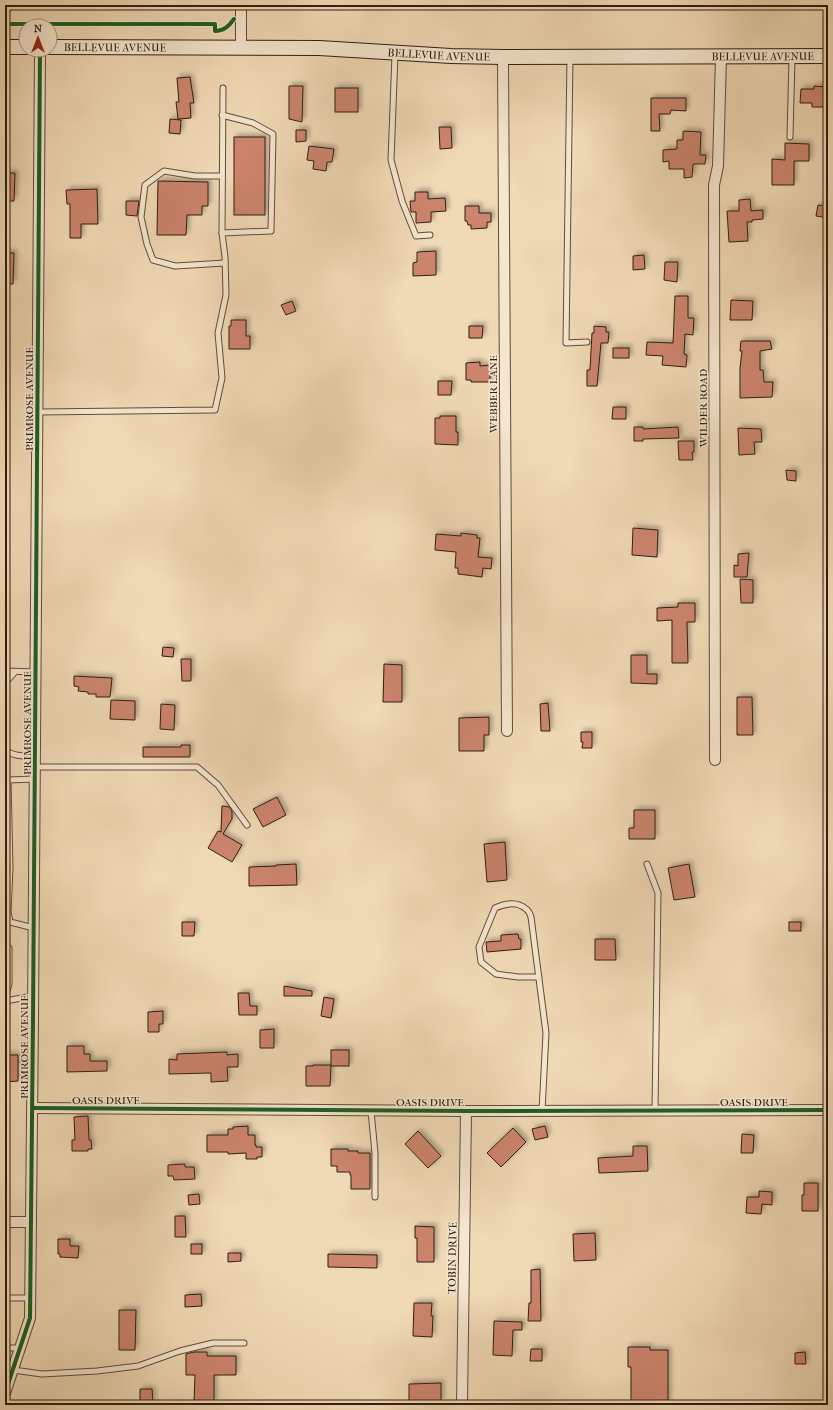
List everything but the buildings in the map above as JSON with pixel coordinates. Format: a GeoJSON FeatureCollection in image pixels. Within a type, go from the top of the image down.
{"type":"FeatureCollection","features":[{"type":"Feature","properties":{"kind":"street"},"geometry":{"type":"LineString","coordinates":[[241,5],[241,48]]}},
{"type":"Feature","properties":{"kind":"street"},"geometry":{"type":"LineString","coordinates":[[5,47],[18,47]]}},
{"type":"Feature","properties":{"kind":"street","name":"BELLEVUE AVENUE"},"geometry":{"type":"LineString","coordinates":[[58,47],[319,48],[395,53],[503,57],[828,56]]}},
{"type":"Feature","properties":{"kind":"street","name":"WEBBER LANE"},"geometry":{"type":"LineString","coordinates":[[503,57],[507,731]]}},
{"type":"Feature","properties":{"kind":"street","name":"WILDER ROAD"},"geometry":{"type":"LineString","coordinates":[[716,760],[714,185],[718,166],[721,57]]}},
{"type":"Feature","properties":{"kind":"street","name":"PRIMROSE AVENUE"},"geometry":{"type":"LineString","coordinates":[[5,1393],[30,1318],[34,996],[40,58]]}},
{"type":"Feature","properties":{"kind":"street","name":"OASIS DRIVE"},"geometry":{"type":"LineString","coordinates":[[33,1108],[466,1112],[828,1110]]}},
{"type":"Feature","properties":{"kind":"street","name":"TOBIN DRIVE"},"geometry":{"type":"LineString","coordinates":[[462,1404],[466,1112]]}},
{"type":"Feature","properties":{"kind":"street"},"geometry":{"type":"LineString","coordinates":[[5,1222],[31,1222]]}},
{"type":"Feature","properties":{"kind":"lane"},"geometry":{"type":"LineString","coordinates":[[395,53],[391,122],[391,160],[402,201],[416,236],[430,236]]}},
{"type":"Feature","properties":{"kind":"lane"},"geometry":{"type":"LineString","coordinates":[[790,137],[792,56]]}},
{"type":"Feature","properties":{"kind":"lane"},"geometry":{"type":"LineString","coordinates":[[570,57],[566,343],[587,342]]}},
{"type":"Feature","properties":{"kind":"lane"},"geometry":{"type":"LineString","coordinates":[[38,412],[215,410],[222,378],[218,333],[226,295],[222,233],[223,88]]}},
{"type":"Feature","properties":{"kind":"lane"},"geometry":{"type":"LineString","coordinates":[[222,115],[253,123],[273,134],[271,231],[222,233]]}},
{"type":"Feature","properties":{"kind":"lane"},"geometry":{"type":"LineString","coordinates":[[222,176],[195,176],[164,171],[145,185],[141,217],[147,244],[153,260],[175,266],[225,263]]}},
{"type":"Feature","properties":{"kind":"lane"},"geometry":{"type":"LineString","coordinates":[[5,671],[36,672]]}},
{"type":"Feature","properties":{"kind":"lane"},"geometry":{"type":"LineString","coordinates":[[5,683],[15,672]]}},
{"type":"Feature","properties":{"kind":"lane"},"geometry":{"type":"LineString","coordinates":[[5,749],[8,752],[35,762],[197,767],[218,785],[247,825]]}},
{"type":"Feature","properties":{"kind":"lane"},"geometry":{"type":"LineString","coordinates":[[34,928],[10,922],[8,912],[10,868],[6,780],[35,779]]}},
{"type":"Feature","properties":{"kind":"lane"},"geometry":{"type":"LineString","coordinates":[[647,864],[658,893],[655,1111]]}},
{"type":"Feature","properties":{"kind":"lane"},"geometry":{"type":"LineString","coordinates":[[539,977],[518,977],[496,974],[481,962],[479,948],[495,908],[504,904],[515,904],[526,908],[531,917],[539,977],[546,1033],[542,1111]]}},
{"type":"Feature","properties":{"kind":"lane"},"geometry":{"type":"LineString","coordinates":[[5,997],[9,984],[9,948]]}},
{"type":"Feature","properties":{"kind":"lane"},"geometry":{"type":"LineString","coordinates":[[5,1001],[34,996]]}},
{"type":"Feature","properties":{"kind":"lane"},"geometry":{"type":"LineString","coordinates":[[371,1111],[375,1153],[376,1197]]}},
{"type":"Feature","properties":{"kind":"lane"},"geometry":{"type":"LineString","coordinates":[[5,1298],[30,1298]]}},
{"type":"Feature","properties":{"kind":"lane"},"geometry":{"type":"LineString","coordinates":[[12,1370],[42,1374],[138,1366],[180,1351],[213,1343],[244,1343]]}},
{"type":"Feature","properties":{"kind":"lane"},"geometry":{"type":"LineString","coordinates":[[5,1348],[20,1348]]}},
{"type":"Feature","properties":{"kind":"waterway"},"geometry":{"type":"LineString","coordinates":[[5,6],[83,5]]}},
{"type":"Feature","properties":{"kind":"waterway"},"geometry":{"type":"LineString","coordinates":[[794,5],[828,6]]}},
{"type":"Feature","properties":{"kind":"cycle path"},"geometry":{"type":"LineString","coordinates":[[5,24],[215,24],[215,31],[226,28],[234,19]]}},
{"type":"Feature","properties":{"kind":"cycle path"},"geometry":{"type":"LineString","coordinates":[[5,1393],[30,1318],[40,58]]}},
{"type":"Feature","properties":{"kind":"cycle path"},"geometry":{"type":"LineString","coordinates":[[33,1108],[466,1111],[828,1110]]}}]}
